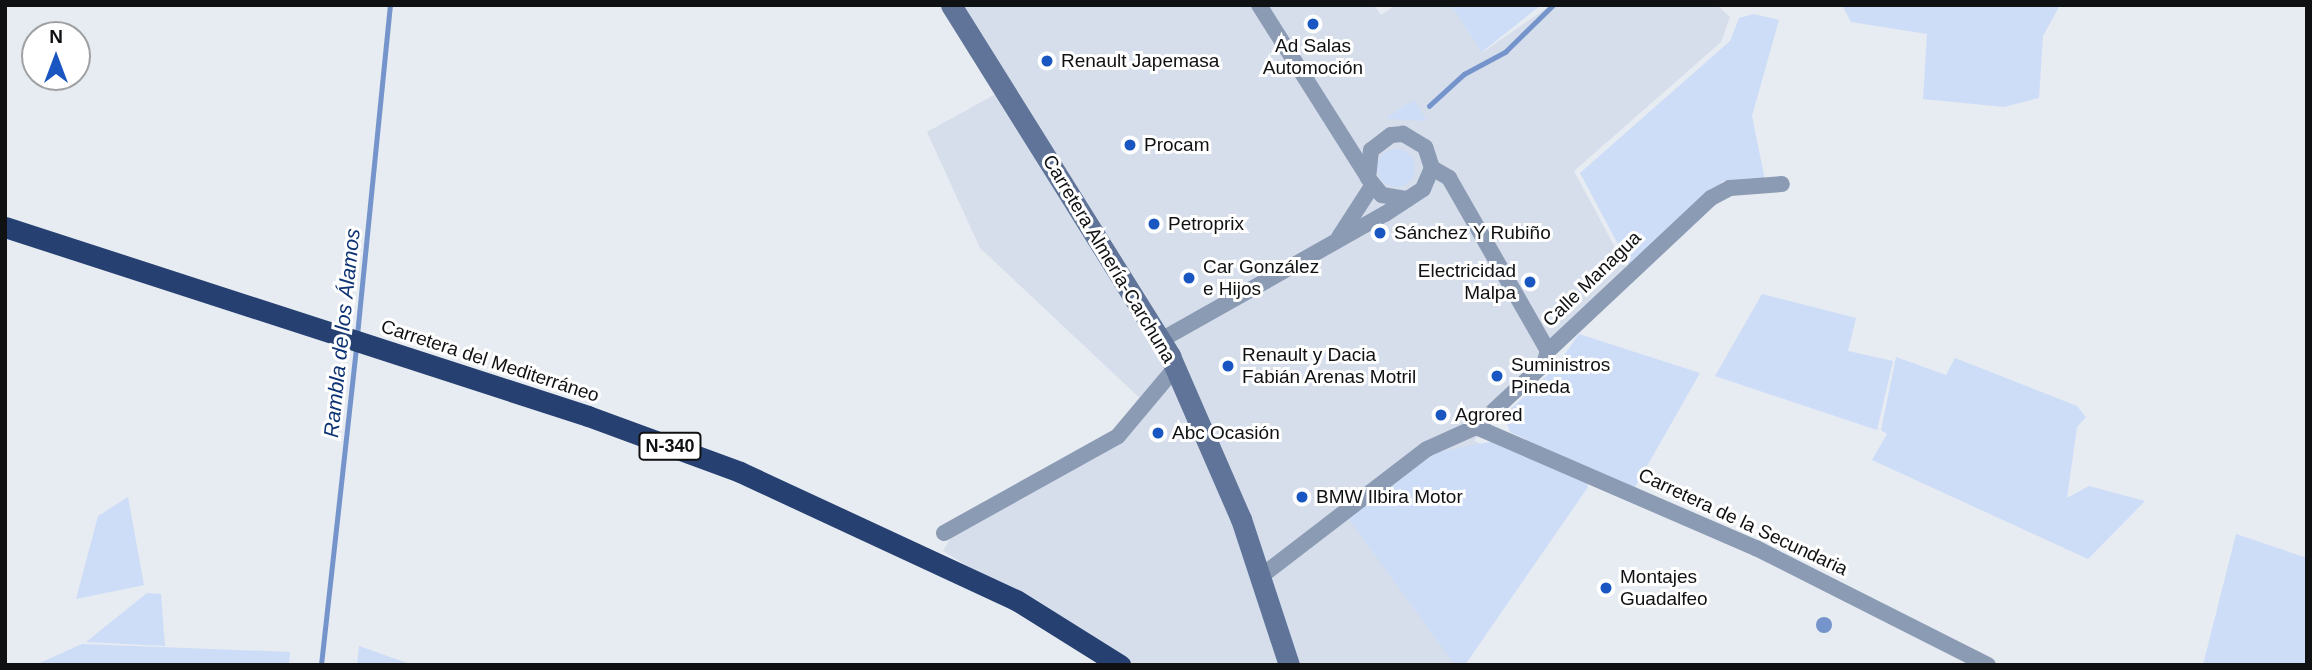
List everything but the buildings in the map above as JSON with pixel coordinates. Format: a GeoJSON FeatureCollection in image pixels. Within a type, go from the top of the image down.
{"type":"FeatureCollection","features":[{"type":"Feature","properties":{"kind":"highway","name":"Carretera del Mediterráneo"},"geometry":{"type":"LineString","coordinates":[[5,227],[333,334],[740,472],[1017,600],[1119,665]]}},
{"type":"Feature","properties":{"kind":"highway","name":"Carretera del Mediterráneo"},"geometry":{"type":"LineString","coordinates":[[949,568],[1092,665]]}},
{"type":"Feature","properties":{"kind":"main road","name":"Carretera Almería-Carchuna"},"geometry":{"type":"LineString","coordinates":[[951,5],[1161,340],[1175,368],[1260,577],[1283,659]]}},
{"type":"Feature","properties":{"kind":"street"},"geometry":{"type":"LineString","coordinates":[[1259,5],[1370,182],[1382,195],[1408,198]]}},
{"type":"Feature","properties":{"kind":"street"},"geometry":{"type":"LineString","coordinates":[[1161,340],[1337,240],[1423,190],[1432,168],[1425,147],[1403,134],[1381,139],[1371,150],[1370,182],[1337,240]]}},
{"type":"Feature","properties":{"kind":"street"},"geometry":{"type":"LineString","coordinates":[[1344,137],[1371,150]]}},
{"type":"Feature","properties":{"kind":"street","name":"Calle Managua"},"geometry":{"type":"LineString","coordinates":[[1432,168],[1449,177],[1548,351],[1711,198],[1730,188],[1782,184]]}},
{"type":"Feature","properties":{"kind":"street"},"geometry":{"type":"LineString","coordinates":[[1260,577],[1427,449],[1476,426],[1544,365],[1548,351]]}},
{"type":"Feature","properties":{"kind":"street"},"geometry":{"type":"LineString","coordinates":[[944,533],[1118,436],[1175,368]]}},
{"type":"Feature","properties":{"kind":"street","name":"Carretera de la Secundaria"},"geometry":{"type":"LineString","coordinates":[[1476,426],[1756,548],[1989,665]]}},
{"type":"Feature","properties":{"kind":"shaded area"},"geometry":{"type":"Polygon","coordinates":[[[962,5],[1374,5],[1381,15],[1396,5],[1451,5],[1483,52],[1551,5],[1717,5],[1730,17],[1721,42],[1574,171],[1631,277],[1556,336],[1474,441],[1549,471],[1465,665],[1129,665],[943,551],[964,516],[1113,434],[1145,403],[980,248],[927,132],[1010,86],[962,5]]]}},
{"type":"Feature","properties":{"kind":"shaded area"},"geometry":{"type":"Polygon","coordinates":[[[1451,5],[1541,5],[1482,52],[1451,5]]]}},
{"type":"Feature","properties":{"kind":"shaded area"},"geometry":{"type":"Polygon","coordinates":[[[1842,5],[2060,5],[2043,36],[2039,98],[2004,107],[1923,99],[1927,34],[1851,22],[1842,5]]]}},
{"type":"Feature","properties":{"kind":"shaded area"},"geometry":{"type":"Polygon","coordinates":[[[1754,14],[1779,20],[1752,116],[1765,180],[1723,181],[1629,265],[1580,173],[1730,41],[1739,18],[1754,14]]]}},
{"type":"Feature","properties":{"kind":"shaded area"},"geometry":{"type":"Polygon","coordinates":[[[1414,100],[1427,121],[1388,119],[1389,116],[1414,100]]]}},
{"type":"Feature","properties":{"kind":"shaded area"},"geometry":{"type":"Polygon","coordinates":[[[1396,149],[1410,154],[1415,168],[1410,182],[1396,187],[1382,182],[1377,168],[1382,154],[1396,149]]]}},
{"type":"Feature","properties":{"kind":"shaded area"},"geometry":{"type":"Polygon","coordinates":[[[1762,294],[1856,318],[1848,351],[1893,361],[1877,430],[1715,376],[1762,294]]]}},
{"type":"Feature","properties":{"kind":"shaded area"},"geometry":{"type":"Polygon","coordinates":[[[1579,334],[1700,373],[1634,489],[1510,432],[1504,415],[1554,369],[1579,334]]]}},
{"type":"Feature","properties":{"kind":"shaded area"},"geometry":{"type":"Polygon","coordinates":[[[1896,357],[1946,375],[1955,358],[2077,406],[2086,417],[2077,427],[2067,498],[2089,486],[2145,501],[2088,559],[1872,460],[1887,434],[1881,430],[1896,357]]]}},
{"type":"Feature","properties":{"kind":"shaded area"},"geometry":{"type":"Polygon","coordinates":[[[1494,441],[1586,481],[1588,487],[1465,665],[1455,665],[1348,518],[1436,453],[1494,441]]]}},
{"type":"Feature","properties":{"kind":"shaded area"},"geometry":{"type":"Polygon","coordinates":[[[128,497],[144,585],[76,599],[98,516],[128,497]]]}},
{"type":"Feature","properties":{"kind":"shaded area"},"geometry":{"type":"Polygon","coordinates":[[[2236,534],[2307,558],[2307,665],[2203,665],[2236,534]]]}},
{"type":"Feature","properties":{"kind":"shaded area"},"geometry":{"type":"Polygon","coordinates":[[[147,593],[161,594],[165,646],[86,642],[147,593]]]}},
{"type":"Feature","properties":{"kind":"shaded area"},"geometry":{"type":"Polygon","coordinates":[[[82,644],[290,652],[289,665],[35,665],[82,644]]]}},
{"type":"Feature","properties":{"kind":"shaded area"},"geometry":{"type":"Polygon","coordinates":[[[359,646],[413,665],[357,665],[359,646]]]}},
{"type":"Feature","properties":{"kind":"water"},"geometry":{"type":"Polygon","coordinates":[[[1821,617],[1827,617],[1832,625],[1830,631],[1821,633],[1816,628],[1816,622],[1821,617]]]}},
{"type":"Feature","properties":{"kind":"waterway","name":"Rambla de los Álamos"},"geometry":{"type":"LineString","coordinates":[[357,335],[390,5]]}},
{"type":"Feature","properties":{"kind":"waterway"},"geometry":{"type":"LineString","coordinates":[[1429,106],[1464,74],[1505,52],[1553,5]]}},
{"type":"Feature","properties":{"kind":"waterway","name":"Rambla de los Álamos"},"geometry":{"type":"LineString","coordinates":[[321,665],[356,347]]}},
{"type":"Feature","properties":{"kind":"place","name":"Ad Salas Automoción"},"geometry":{"type":"Point","coordinates":[1313,24]}},
{"type":"Feature","properties":{"kind":"place","name":"Renault Japemasa"},"geometry":{"type":"Point","coordinates":[1047,61]}},
{"type":"Feature","properties":{"kind":"place","name":"Procam"},"geometry":{"type":"Point","coordinates":[1130,145]}},
{"type":"Feature","properties":{"kind":"place","name":"Petroprix"},"geometry":{"type":"Point","coordinates":[1154,224]}},
{"type":"Feature","properties":{"kind":"place","name":"Sánchez Y Rubiño"},"geometry":{"type":"Point","coordinates":[1380,233]}},
{"type":"Feature","properties":{"kind":"place","name":"Car González e Hijos"},"geometry":{"type":"Point","coordinates":[1189,278]}},
{"type":"Feature","properties":{"kind":"place","name":"Electricidad Malpa"},"geometry":{"type":"Point","coordinates":[1530,282]}},
{"type":"Feature","properties":{"kind":"place","name":"Renault y Dacia Fabián Arenas Motril"},"geometry":{"type":"Point","coordinates":[1228,366]}},
{"type":"Feature","properties":{"kind":"place","name":"Suministros Pineda"},"geometry":{"type":"Point","coordinates":[1497,376]}},
{"type":"Feature","properties":{"kind":"place","name":"Agrored"},"geometry":{"type":"Point","coordinates":[1441,415]}},
{"type":"Feature","properties":{"kind":"place","name":"Abc Ocasión"},"geometry":{"type":"Point","coordinates":[1158,433]}},
{"type":"Feature","properties":{"kind":"place","name":"BMW Ilbira Motor"},"geometry":{"type":"Point","coordinates":[1302,497]}},
{"type":"Feature","properties":{"kind":"place","name":"Montajes Guadalfeo"},"geometry":{"type":"Point","coordinates":[1606,588]}}]}
